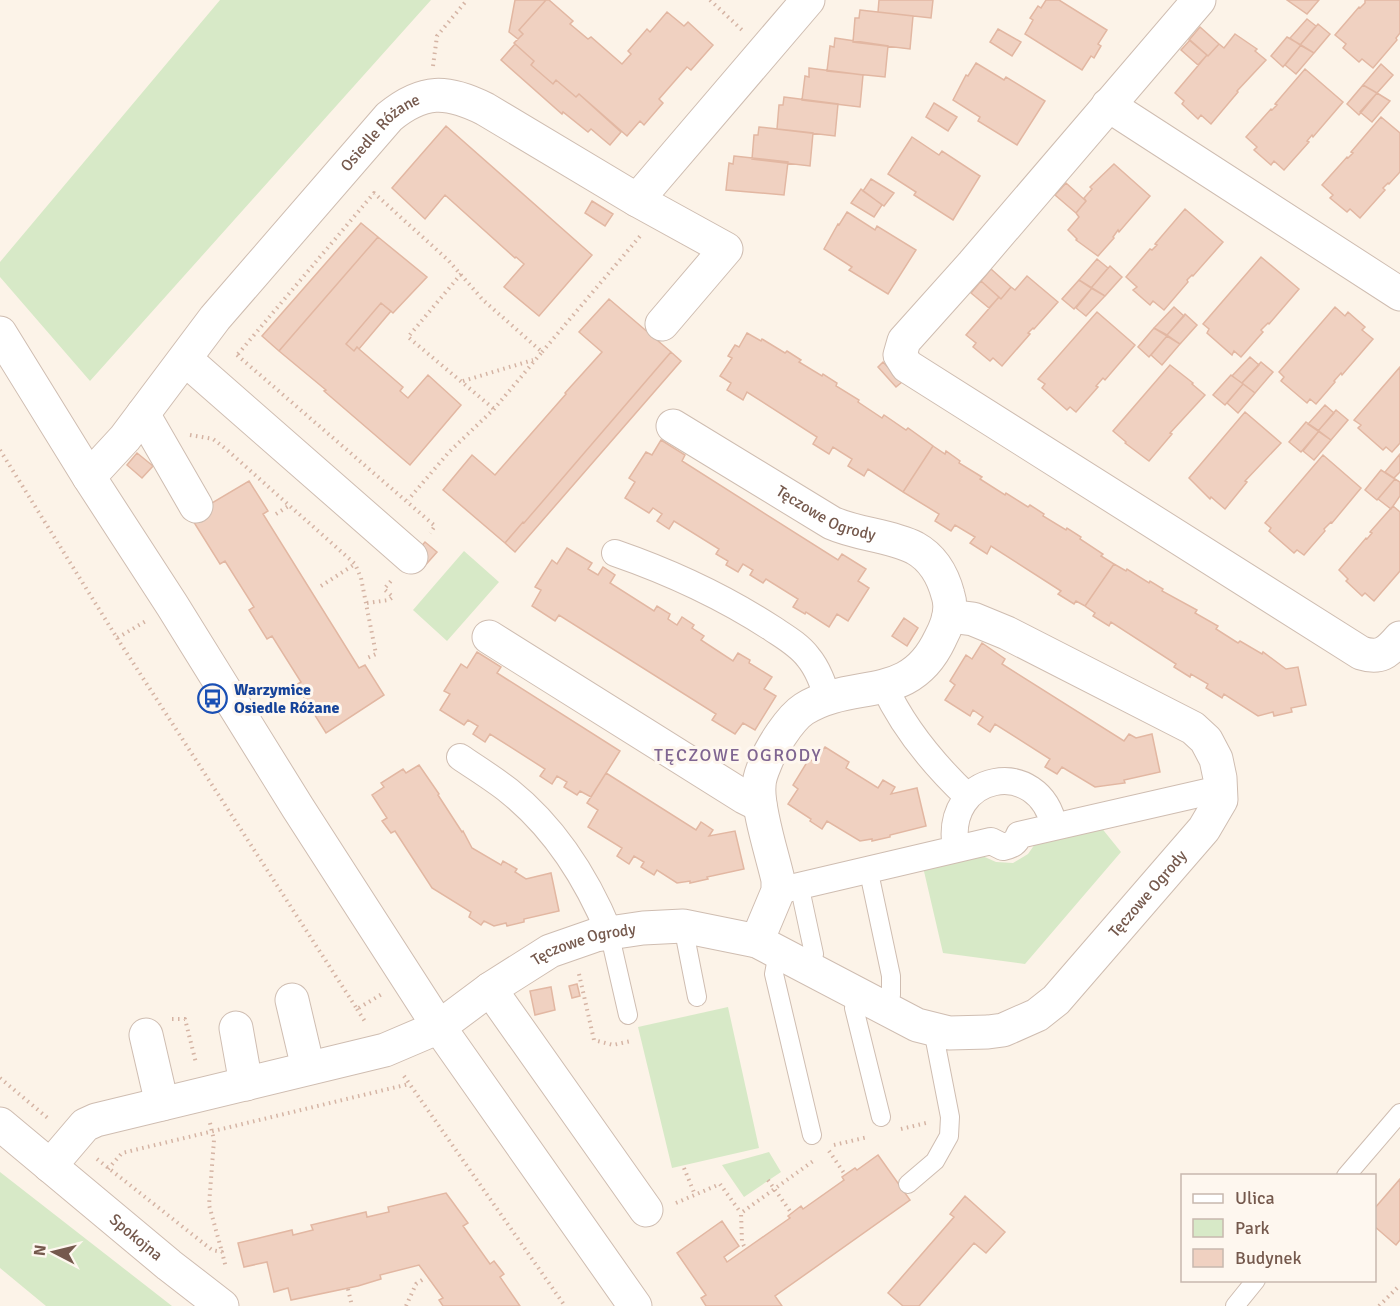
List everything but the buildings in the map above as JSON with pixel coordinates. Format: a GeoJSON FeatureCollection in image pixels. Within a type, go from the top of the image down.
{"type":"FeatureCollection","features":[{"type":"Feature","properties":{"kind":"street"},"geometry":{"type":"LineString","coordinates":[[642,214],[808,0]]}},
{"type":"Feature","properties":{"kind":"street"},"geometry":{"type":"LineString","coordinates":[[1198,0],[904,341],[900,355],[908,366],[1360,653],[1373,657],[1385,653],[1400,638]]}},
{"type":"Feature","properties":{"kind":"street","name":"Osiedle Różane"},"geometry":{"type":"LineString","coordinates":[[89,477],[125,438],[215,318],[389,117],[416,99],[449,95],[485,109],[642,214],[726,249],[662,324]]}},
{"type":"Feature","properties":{"kind":"street"},"geometry":{"type":"LineString","coordinates":[[1108,105],[1400,294]]}},
{"type":"Feature","properties":{"kind":"street"},"geometry":{"type":"LineString","coordinates":[[0,333],[407,978],[635,1306]]}},
{"type":"Feature","properties":{"kind":"street"},"geometry":{"type":"LineString","coordinates":[[185,359],[411,557]]}},
{"type":"Feature","properties":{"kind":"street"},"geometry":{"type":"LineString","coordinates":[[143,414],[196,506]]}},
{"type":"Feature","properties":{"kind":"street","name":"Tęczowe Ogrody"},"geometry":{"type":"LineString","coordinates":[[673,426],[832,523],[916,549],[935,565],[944,581],[950,600],[949,616],[935,651],[918,672],[900,682],[828,699],[803,710],[790,723],[765,763],[759,786],[760,805],[778,880],[790,894]]}},
{"type":"Feature","properties":{"kind":"street"},"geometry":{"type":"LineString","coordinates":[[615,553],[648,564],[731,604],[793,642],[809,657],[819,674],[828,699]]}},
{"type":"Feature","properties":{"kind":"street","name":"Tęczowe Ogrody"},"geometry":{"type":"LineString","coordinates":[[439,1027],[490,989],[550,951],[609,932],[663,926],[683,926],[768,946],[917,1025],[933,1030],[962,1034],[1003,1030],[1036,1015],[1056,1000],[1204,829],[1221,800],[1216,759],[1206,740],[1193,728],[1007,633],[973,619],[949,616]]}},
{"type":"Feature","properties":{"kind":"street"},"geometry":{"type":"LineString","coordinates":[[489,637],[760,805]]}},
{"type":"Feature","properties":{"kind":"street"},"geometry":{"type":"LineString","coordinates":[[884,686],[892,704],[915,740],[941,771],[968,797]]}},
{"type":"Feature","properties":{"kind":"street"},"geometry":{"type":"LineString","coordinates":[[460,757],[509,791],[550,833],[566,852],[589,887],[609,932]]}},
{"type":"Feature","properties":{"kind":"street"},"geometry":{"type":"LineString","coordinates":[[956,849],[954,826],[957,814],[968,797],[982,786],[994,782],[1005,781],[1022,785],[1040,796],[1048,808],[1054,827]]}},
{"type":"Feature","properties":{"kind":"street"},"geometry":{"type":"LineString","coordinates":[[768,946],[790,894],[992,841],[1003,847],[1011,845],[1020,834],[1220,789]]}},
{"type":"Feature","properties":{"kind":"street"},"geometry":{"type":"LineString","coordinates":[[490,989],[646,1210]]}},
{"type":"Feature","properties":{"kind":"street"},"geometry":{"type":"LineString","coordinates":[[292,1000],[308,1068]]}},
{"type":"Feature","properties":{"kind":"street"},"geometry":{"type":"LineString","coordinates":[[50,1166],[85,1125],[96,1120],[385,1050],[439,1027]]}},
{"type":"Feature","properties":{"kind":"street"},"geometry":{"type":"LineString","coordinates":[[236,1028],[246,1084]]}},
{"type":"Feature","properties":{"kind":"street"},"geometry":{"type":"LineString","coordinates":[[146,1035],[162,1104]]}},
{"type":"Feature","properties":{"kind":"street","name":"Spokojna"},"geometry":{"type":"LineString","coordinates":[[0,1124],[169,1265],[222,1306]]}},
{"type":"Feature","properties":{"kind":"lane"},"geometry":{"type":"LineString","coordinates":[[871,882],[891,976],[891,995],[854,1008],[881,1117]]}},
{"type":"Feature","properties":{"kind":"lane"},"geometry":{"type":"LineString","coordinates":[[790,894],[814,954],[810,967]]}},
{"type":"Feature","properties":{"kind":"lane"},"geometry":{"type":"LineString","coordinates":[[683,926],[697,997]]}},
{"type":"Feature","properties":{"kind":"lane"},"geometry":{"type":"LineString","coordinates":[[609,932],[628,1015]]}},
{"type":"Feature","properties":{"kind":"lane"},"geometry":{"type":"LineString","coordinates":[[768,946],[812,1135]]}},
{"type":"Feature","properties":{"kind":"lane"},"geometry":{"type":"LineString","coordinates":[[908,1184],[935,1161],[949,1136],[950,1117],[933,1030]]}},
{"type":"Feature","properties":{"kind":"lane"},"geometry":{"type":"LineString","coordinates":[[1348,1174],[1400,1113]]}},
{"type":"Feature","properties":{"kind":"lane"},"geometry":{"type":"LineString","coordinates":[[1235,1306],[1255,1282]]}},
{"type":"Feature","properties":{"kind":"path"},"geometry":{"type":"LineString","coordinates":[[433,67],[437,36],[467,0]]}},
{"type":"Feature","properties":{"kind":"path"},"geometry":{"type":"LineString","coordinates":[[366,186],[461,274],[483,300],[542,352]]}},
{"type":"Feature","properties":{"kind":"path"},"geometry":{"type":"LineString","coordinates":[[232,360],[374,193]]}},
{"type":"Feature","properties":{"kind":"path"},"geometry":{"type":"LineString","coordinates":[[408,500],[449,452],[494,409],[542,352],[642,214]]}},
{"type":"Feature","properties":{"kind":"path"},"geometry":{"type":"LineString","coordinates":[[461,274],[408,336],[494,409]]}},
{"type":"Feature","properties":{"kind":"path"},"geometry":{"type":"LineString","coordinates":[[238,354],[408,500],[435,526],[411,557]]}},
{"type":"Feature","properties":{"kind":"path"},"geometry":{"type":"LineString","coordinates":[[462,381],[535,360]]}},
{"type":"Feature","properties":{"kind":"path"},"geometry":{"type":"LineString","coordinates":[[183,434],[213,439],[355,564],[367,603],[376,654],[368,658]]}},
{"type":"Feature","properties":{"kind":"path"},"geometry":{"type":"LineString","coordinates":[[0,450],[117,638],[357,1009],[565,1306]]}},
{"type":"Feature","properties":{"kind":"path"},"geometry":{"type":"LineString","coordinates":[[276,514],[290,505]]}},
{"type":"Feature","properties":{"kind":"path"},"geometry":{"type":"LineString","coordinates":[[321,586],[355,564]]}},
{"type":"Feature","properties":{"kind":"path"},"geometry":{"type":"LineString","coordinates":[[367,603],[389,600]]}},
{"type":"Feature","properties":{"kind":"path"},"geometry":{"type":"LineString","coordinates":[[117,638],[172,605]]}},
{"type":"Feature","properties":{"kind":"path"},"geometry":{"type":"LineString","coordinates":[[572,943],[594,1040],[613,1045],[638,1039]]}},
{"type":"Feature","properties":{"kind":"path"},"geometry":{"type":"LineString","coordinates":[[357,1009],[407,978]]}},
{"type":"Feature","properties":{"kind":"path"},"geometry":{"type":"LineString","coordinates":[[0,1078],[108,1169],[212,1250],[222,1252],[228,1274]]}},
{"type":"Feature","properties":{"kind":"path"},"geometry":{"type":"LineString","coordinates":[[108,1169],[122,1153],[409,1084]]}},
{"type":"Feature","properties":{"kind":"path"},"geometry":{"type":"LineString","coordinates":[[895,1131],[950,1117]]}},
{"type":"Feature","properties":{"kind":"path"},"geometry":{"type":"LineString","coordinates":[[741,1213],[834,1145],[874,1136]]}},
{"type":"Feature","properties":{"kind":"path"},"geometry":{"type":"LineString","coordinates":[[828,1150],[844,1173]]}},
{"type":"Feature","properties":{"kind":"path"},"geometry":{"type":"LineString","coordinates":[[684,1168],[695,1195]]}},
{"type":"Feature","properties":{"kind":"path"},"geometry":{"type":"LineString","coordinates":[[768,1180],[790,1211]]}},
{"type":"Feature","properties":{"kind":"path"},"geometry":{"type":"LineString","coordinates":[[646,1210],[650,1214],[720,1184],[741,1213],[744,1246]]}},
{"type":"Feature","properties":{"kind":"path"},"geometry":{"type":"LineString","coordinates":[[406,1306],[416,1284],[425,1278]]}},
{"type":"Feature","properties":{"kind":"path"},"geometry":{"type":"LineString","coordinates":[[1379,1306],[1400,1285]]}},
{"type":"Feature","properties":{"kind":"path"},"geometry":{"type":"LineString","coordinates":[[348,1289],[352,1306]]}},
{"type":"Feature","properties":{"kind":"green space"},"geometry":{"type":"Polygon","coordinates":[[[220,0],[431,0],[90,381],[0,277],[0,262],[220,0]]]}},
{"type":"Feature","properties":{"kind":"green space"},"geometry":{"type":"Polygon","coordinates":[[[464,551],[499,582],[447,641],[413,610],[464,551]]]}},
{"type":"Feature","properties":{"kind":"green space"},"geometry":{"type":"Polygon","coordinates":[[[1100,826],[1121,852],[1025,964],[943,953],[923,867],[978,854],[996,862],[1013,863],[1028,854],[1035,844],[1100,826]]]}},
{"type":"Feature","properties":{"kind":"green space"},"geometry":{"type":"Polygon","coordinates":[[[728,1007],[759,1148],[672,1168],[638,1027],[728,1007]]]}},
{"type":"Feature","properties":{"kind":"green space"},"geometry":{"type":"Polygon","coordinates":[[[769,1152],[781,1172],[744,1197],[722,1165],[769,1152]]]}},
{"type":"Feature","properties":{"kind":"green space"},"geometry":{"type":"Polygon","coordinates":[[[0,1172],[172,1306],[46,1306],[0,1268],[0,1172]]]}},
{"type":"Feature","properties":{"kind":"place","name":"Warzymice Osiedle Różane"},"geometry":{"type":"Point","coordinates":[213,699]}},
{"type":"Feature","properties":{"kind":"district","name":"TĘCZOWE OGRODY"},"geometry":{"type":"Point","coordinates":[738,755]}}]}
